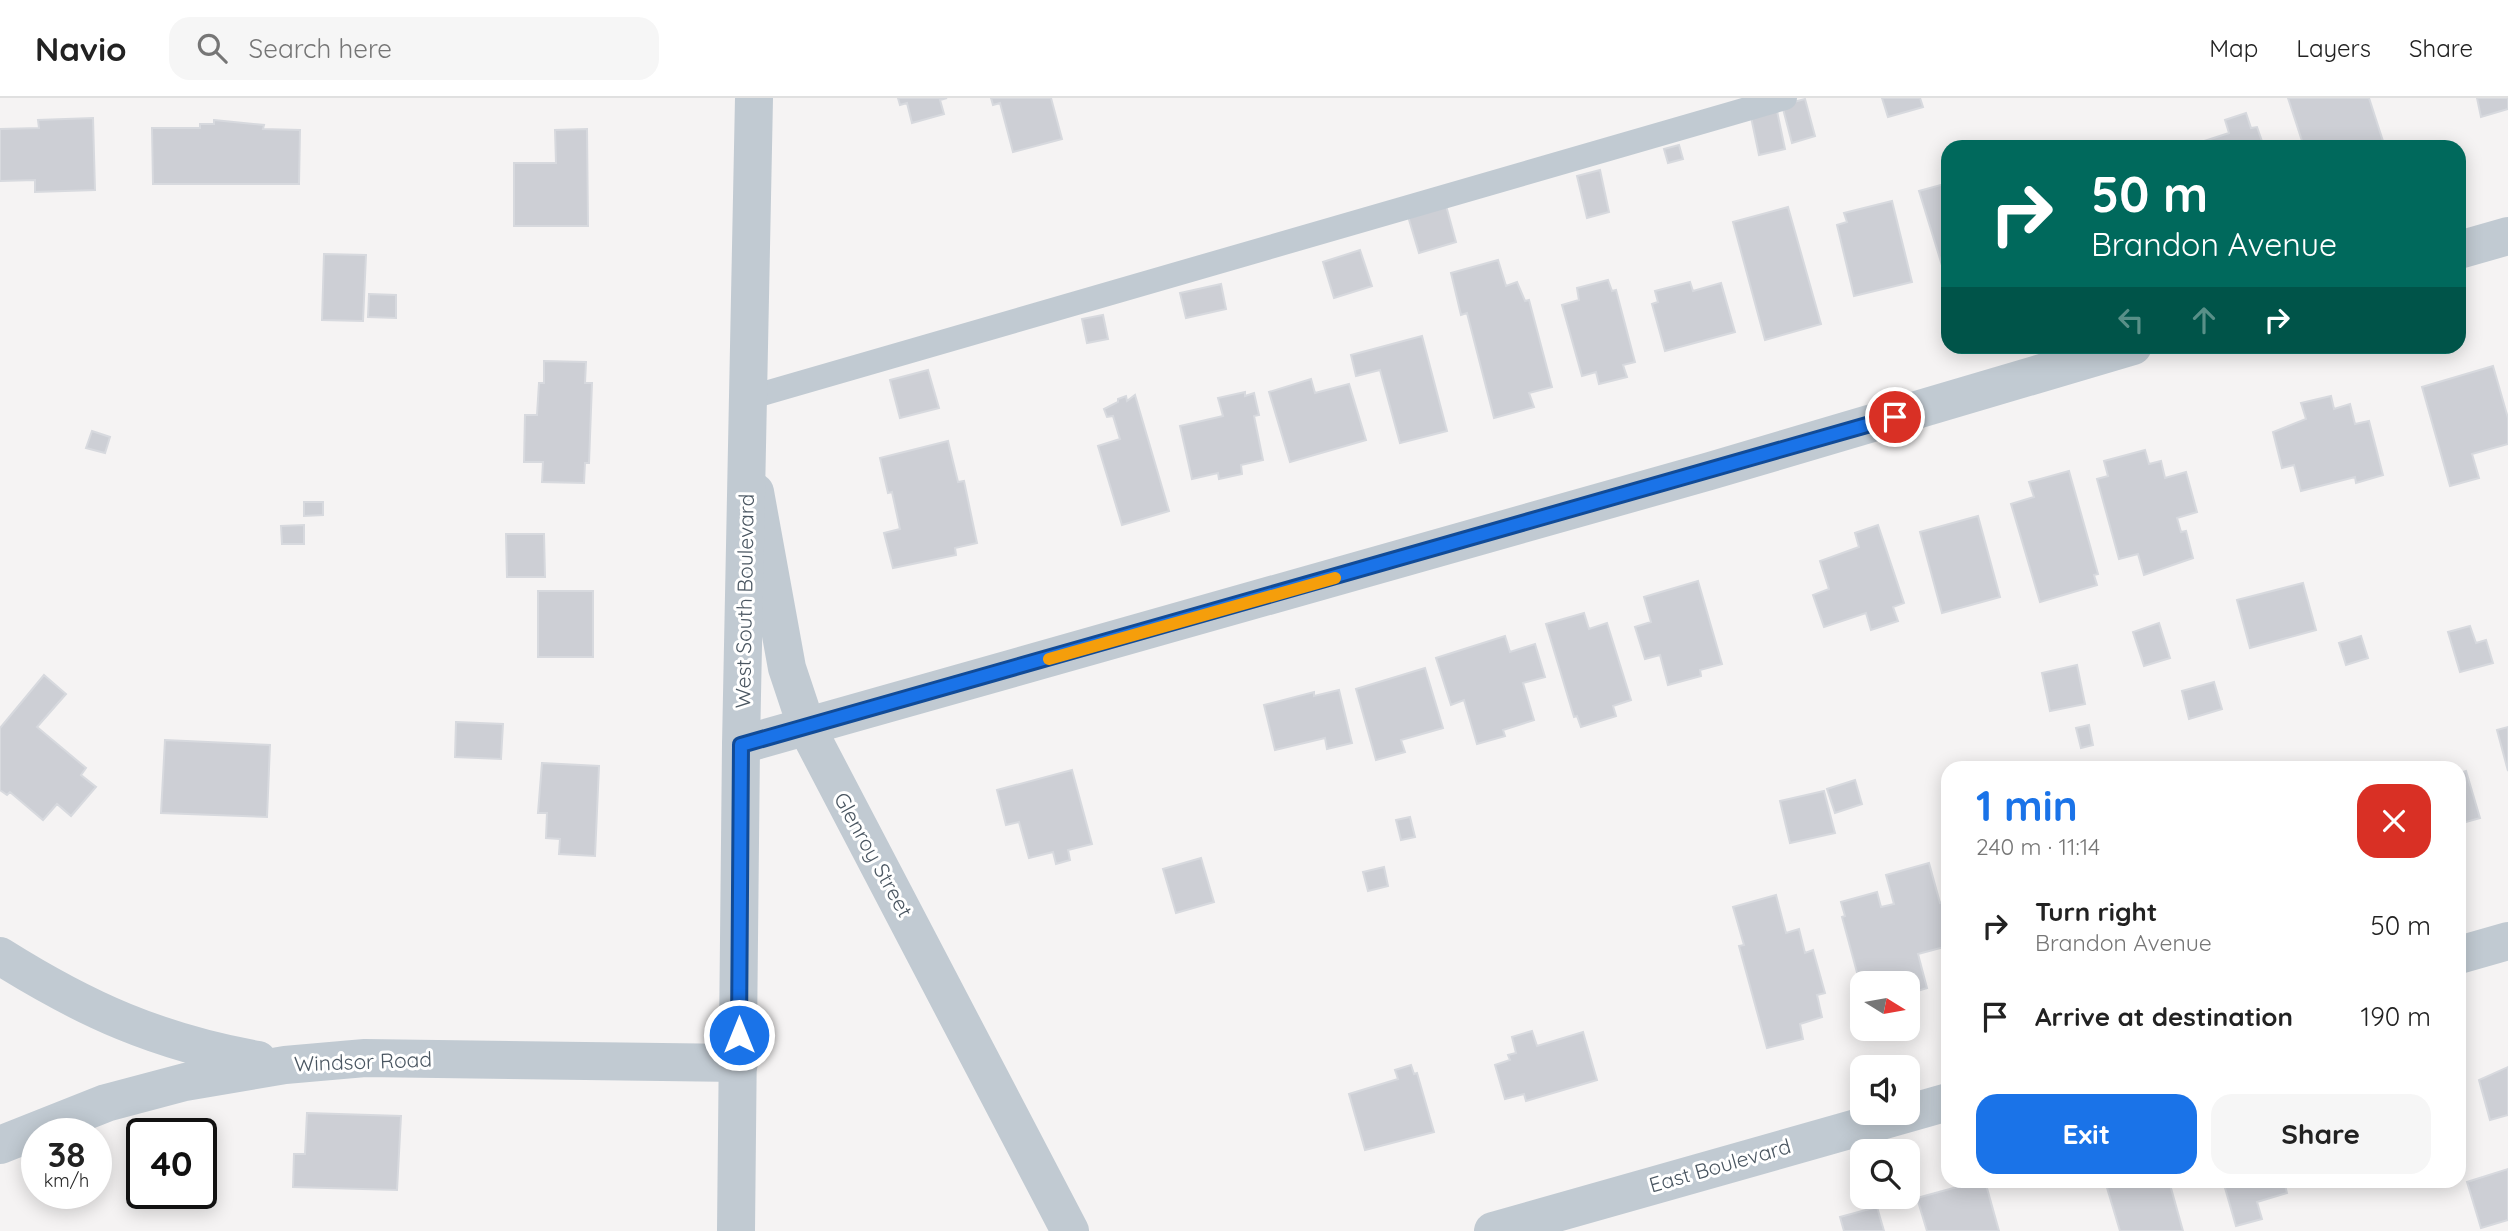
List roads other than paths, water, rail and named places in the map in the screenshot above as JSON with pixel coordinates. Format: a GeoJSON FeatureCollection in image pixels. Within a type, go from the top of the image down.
{"type":"FeatureCollection","features":[{"type":"Feature","properties":{"kind":"street","name":"West South Boulevard"},"geometry":{"type":"LineString","coordinates":[[736,1231],[741,745],[754,98]]}},
{"type":"Feature","properties":{"kind":"street"},"geometry":{"type":"LineString","coordinates":[[2466,248],[2508,236]]}},
{"type":"Feature","properties":{"kind":"street"},"geometry":{"type":"LineString","coordinates":[[741,745],[1696,475],[2106,354]]}},
{"type":"Feature","properties":{"kind":"street","name":"Glenroy Street"},"geometry":{"type":"LineString","coordinates":[[748,454],[787,668],[807,728],[1070,1231]]}},
{"type":"Feature","properties":{"kind":"street"},"geometry":{"type":"LineString","coordinates":[[2466,953],[2508,941]]}},
{"type":"Feature","properties":{"kind":"street"},"geometry":{"type":"LineString","coordinates":[[0,956],[62,995],[133,1028],[208,1051],[285,1065]]}},
{"type":"Feature","properties":{"kind":"street","name":"Windsor Road"},"geometry":{"type":"LineString","coordinates":[[0,1144],[106,1103],[185,1082],[285,1065],[365,1058],[739,1063]]}},
{"type":"Feature","properties":{"kind":"street","name":"East Boulevard"},"geometry":{"type":"LineString","coordinates":[[1493,1231],[1941,1104]]}},
{"type":"Feature","properties":{"kind":"lane"},"geometry":{"type":"LineString","coordinates":[[748,398],[1785,98]]}}]}
